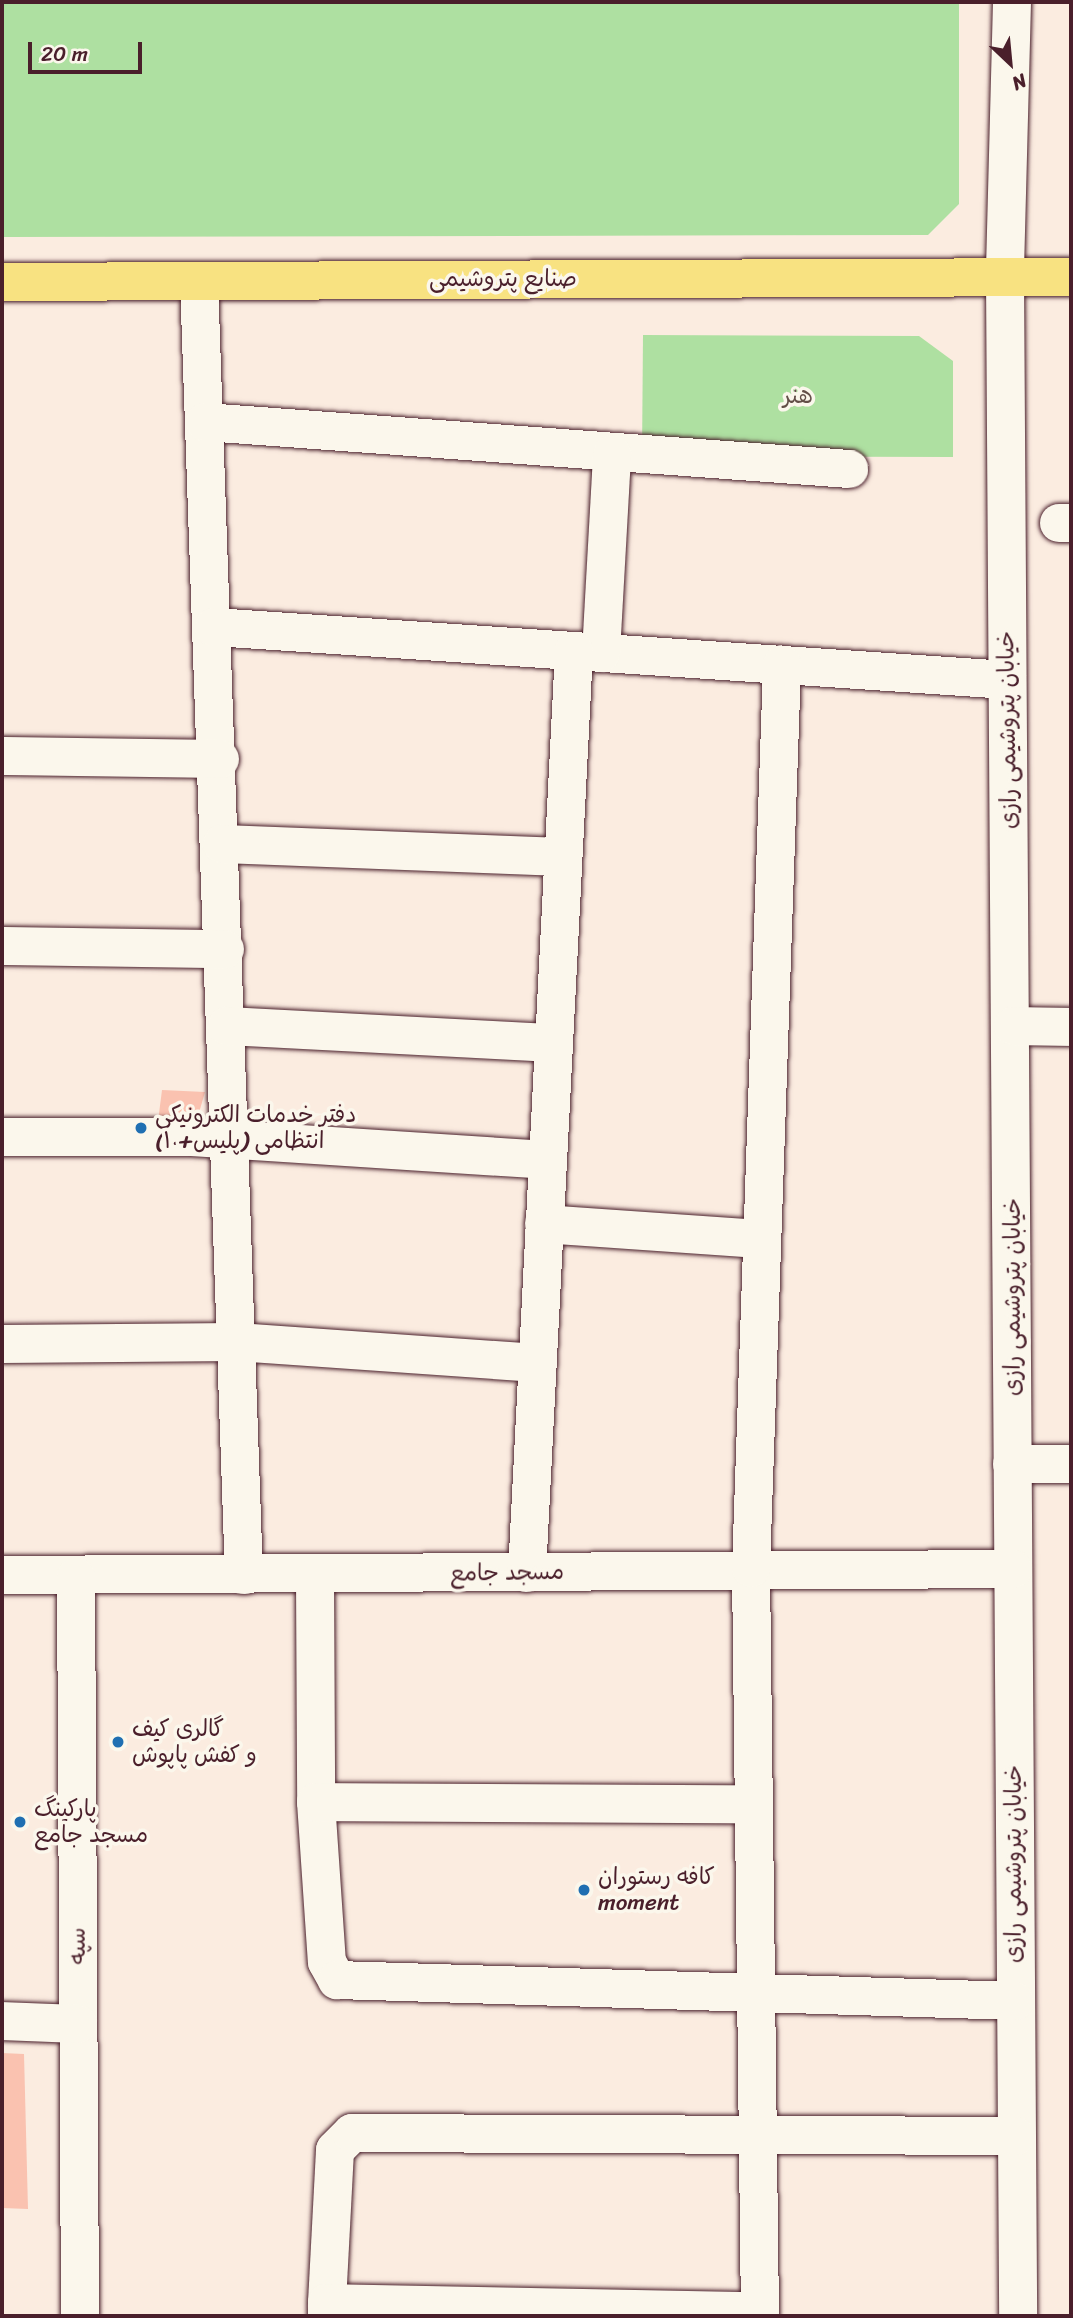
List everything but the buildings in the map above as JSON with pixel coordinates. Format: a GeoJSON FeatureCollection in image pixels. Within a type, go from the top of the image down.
{"type":"FeatureCollection","features":[{"type":"Feature","properties":{"kind":"main road","name":"صنایع پتروشیمی"},"geometry":{"type":"LineString","coordinates":[[2,282],[1071,277]]}},
{"type":"Feature","properties":{"kind":"street","name":"خیابان پتروشیمی رازی"},"geometry":{"type":"LineString","coordinates":[[1012,2],[1005,277],[1007,680],[1013,1026],[1012,1464],[1018,2316]]}},
{"type":"Feature","properties":{"kind":"street"},"geometry":{"type":"LineString","coordinates":[[199,281],[220,759],[244,1575]]}},
{"type":"Feature","properties":{"kind":"street"},"geometry":{"type":"LineString","coordinates":[[205,422],[612,454],[849,469]]}},
{"type":"Feature","properties":{"kind":"street"},"geometry":{"type":"LineString","coordinates":[[527,1573],[563,857],[612,454]]}},
{"type":"Feature","properties":{"kind":"street"},"geometry":{"type":"LineString","coordinates":[[214,627],[1007,680]]}},
{"type":"Feature","properties":{"kind":"street"},"geometry":{"type":"LineString","coordinates":[[782,665],[758,1239],[751,1568],[757,1993],[758,2134],[760,2314],[327,2309],[335,2150],[352,2133],[758,2134],[1016,2136]]}},
{"type":"Feature","properties":{"kind":"street"},"geometry":{"type":"LineString","coordinates":[[2,756],[220,759]]}},
{"type":"Feature","properties":{"kind":"street"},"geometry":{"type":"LineString","coordinates":[[222,844],[563,857]]}},
{"type":"Feature","properties":{"kind":"street"},"geometry":{"type":"LineString","coordinates":[[2,946],[225,950]]}},
{"type":"Feature","properties":{"kind":"street"},"geometry":{"type":"LineString","coordinates":[[228,1026],[554,1043]]}},
{"type":"Feature","properties":{"kind":"street"},"geometry":{"type":"LineString","coordinates":[[1013,1026],[1071,1027]]}},
{"type":"Feature","properties":{"kind":"street"},"geometry":{"type":"LineString","coordinates":[[2,1137],[233,1143],[546,1160]]}},
{"type":"Feature","properties":{"kind":"street"},"geometry":{"type":"LineString","coordinates":[[544,1224],[758,1239]]}},
{"type":"Feature","properties":{"kind":"street"},"geometry":{"type":"LineString","coordinates":[[2,1344],[237,1342],[537,1363]]}},
{"type":"Feature","properties":{"kind":"street"},"geometry":{"type":"LineString","coordinates":[[1012,1464],[1071,1464]]}},
{"type":"Feature","properties":{"kind":"street","name":"مسجد جامع"},"geometry":{"type":"LineString","coordinates":[[2,1576],[315,1577],[751,1568],[1013,1569]]}},
{"type":"Feature","properties":{"kind":"street","name":"سپه"},"geometry":{"type":"LineString","coordinates":[[76,1577],[80,2316]]}},
{"type":"Feature","properties":{"kind":"street"},"geometry":{"type":"LineString","coordinates":[[315,1577],[316,1802],[327,1962],[337,1980],[1015,2001]]}},
{"type":"Feature","properties":{"kind":"street"},"geometry":{"type":"LineString","coordinates":[[316,1802],[754,1804]]}},
{"type":"Feature","properties":{"kind":"street"},"geometry":{"type":"LineString","coordinates":[[2,2021],[78,2024]]}},
{"type":"Feature","properties":{"kind":"green space"},"geometry":{"type":"Polygon","coordinates":[[[2,2],[959,2],[959,204],[928,235],[2,237],[2,2]]]}},
{"type":"Feature","properties":{"kind":"green space","name":"هنر"},"geometry":{"type":"Polygon","coordinates":[[[643,335],[919,336],[953,361],[953,457],[642,456],[643,335]]]}},
{"type":"Feature","properties":{"kind":"place","name":"دفتر خدمات الکترونیکی انتظامی (پلیس+۱۰)"},"geometry":{"type":"Point","coordinates":[141,1128]}},
{"type":"Feature","properties":{"kind":"place","name":"گالری کیف و کفش پاپوش"},"geometry":{"type":"Point","coordinates":[118,1742]}},
{"type":"Feature","properties":{"kind":"place","name":"پارکینگ مسجد جامع"},"geometry":{"type":"Point","coordinates":[20,1822]}},
{"type":"Feature","properties":{"kind":"place","name":"کافه رستوران moment"},"geometry":{"type":"Point","coordinates":[584,1890]}}]}
